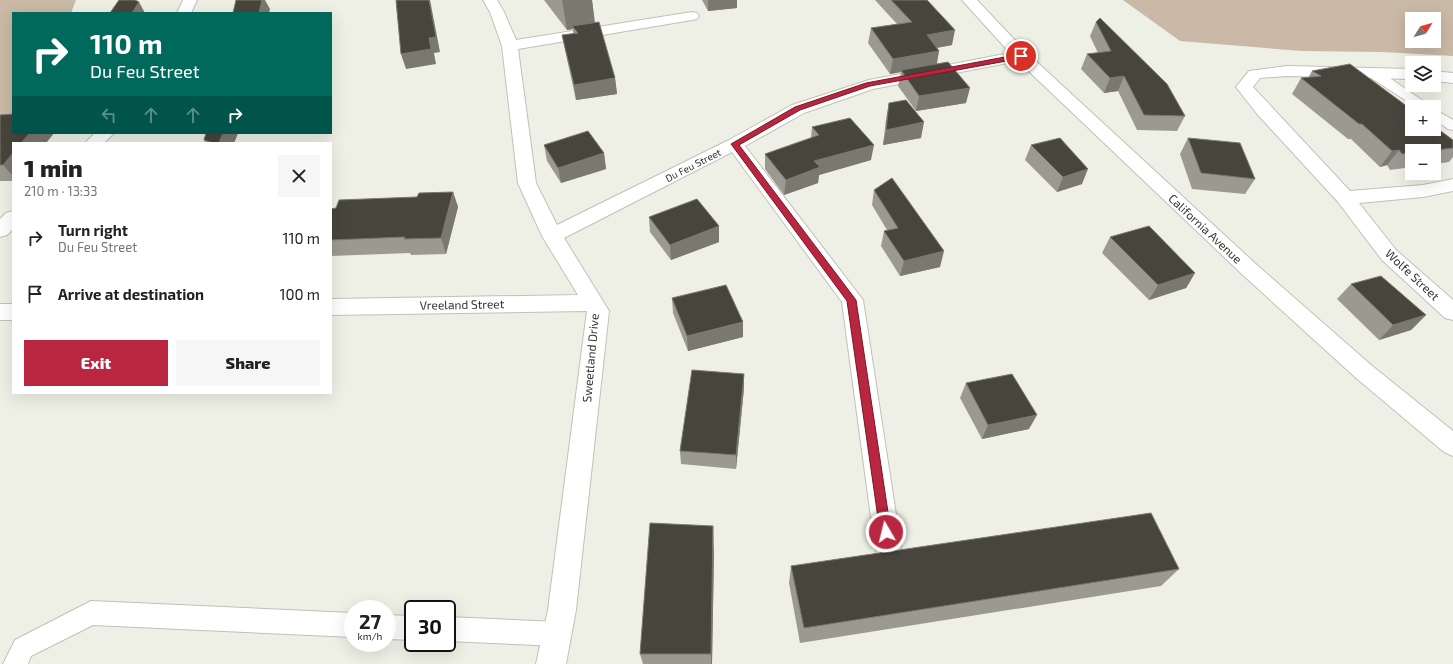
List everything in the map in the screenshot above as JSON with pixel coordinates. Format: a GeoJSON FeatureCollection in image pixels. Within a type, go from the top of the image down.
{"type":"FeatureCollection","features":[{"type":"Feature","properties":{"kind":"street"},"geometry":{"type":"LineString","coordinates":[[184,12],[190,0]]}},
{"type":"Feature","properties":{"kind":"street","name":"Sweetland Drive"},"geometry":{"type":"LineString","coordinates":[[490,0],[497,12],[510,46],[527,183],[552,236],[598,311],[562,610],[551,664]]}},
{"type":"Feature","properties":{"kind":"street","name":"California Avenue"},"geometry":{"type":"LineString","coordinates":[[969,0],[1021,56],[1250,271],[1363,371],[1453,445]]}},
{"type":"Feature","properties":{"kind":"street"},"geometry":{"type":"LineString","coordinates":[[510,46],[692,16]]}},
{"type":"Feature","properties":{"kind":"street","name":"Du Feu Street"},"geometry":{"type":"LineString","coordinates":[[552,236],[735,144],[798,108],[869,85],[1021,56]]}},
{"type":"Feature","properties":{"kind":"street","name":"Wolfe Street"},"geometry":{"type":"LineString","coordinates":[[1373,73],[1287,71],[1255,74],[1244,87],[1264,111],[1345,198],[1389,255],[1453,312]]}},
{"type":"Feature","properties":{"kind":"street"},"geometry":{"type":"LineString","coordinates":[[1373,73],[1405,74]]}},
{"type":"Feature","properties":{"kind":"street"},"geometry":{"type":"LineString","coordinates":[[1441,77],[1453,78]]}},
{"type":"Feature","properties":{"kind":"street"},"geometry":{"type":"LineString","coordinates":[[95,142],[104,134]]}},
{"type":"Feature","properties":{"kind":"street"},"geometry":{"type":"LineString","coordinates":[[735,144],[852,300],[888,547]]}},
{"type":"Feature","properties":{"kind":"street"},"geometry":{"type":"LineString","coordinates":[[1345,198],[1423,191],[1453,185]]}},
{"type":"Feature","properties":{"kind":"street"},"geometry":{"type":"LineString","coordinates":[[0,230],[12,219]]}},
{"type":"Feature","properties":{"kind":"street","name":"Vreeland Street"},"geometry":{"type":"LineString","coordinates":[[332,307],[592,303]]}},
{"type":"Feature","properties":{"kind":"street"},"geometry":{"type":"LineString","coordinates":[[0,312],[12,312]]}},
{"type":"Feature","properties":{"kind":"lane"},"geometry":{"type":"LineString","coordinates":[[1373,73],[1414,100]]}},
{"type":"Feature","properties":{"kind":"lane"},"geometry":{"type":"LineString","coordinates":[[1441,118],[1453,126]]}},
{"type":"Feature","properties":{"kind":"lane"},"geometry":{"type":"LineString","coordinates":[[15,664],[23,648],[91,613],[344,625]]}},
{"type":"Feature","properties":{"kind":"lane"},"geometry":{"type":"LineString","coordinates":[[456,629],[557,634]]}},
{"type":"Feature","properties":{"kind":"shaded area"},"geometry":{"type":"Polygon","coordinates":[[[0,0],[76,0],[71,12],[12,12],[12,124],[0,125],[0,0]]]}},
{"type":"Feature","properties":{"kind":"shaded area"},"geometry":{"type":"Polygon","coordinates":[[[1123,0],[1453,0],[1453,56],[1383,52],[1301,51],[1180,41],[1123,0]]]}},
{"type":"Feature","properties":{"kind":"building"},"geometry":{"type":"Polygon","coordinates":[[[119,0],[135,0],[139,2],[133,12],[111,12],[119,0]]]}},
{"type":"Feature","properties":{"kind":"building"},"geometry":{"type":"Polygon","coordinates":[[[236,0],[262,0],[259,12],[233,12],[236,0]]]}},
{"type":"Feature","properties":{"kind":"building"},"geometry":{"type":"Polygon","coordinates":[[[396,0],[429,0],[436,37],[429,38],[431,49],[401,54],[396,0]]]}},
{"type":"Feature","properties":{"kind":"building"},"geometry":{"type":"Polygon","coordinates":[[[891,0],[927,0],[955,30],[927,35],[939,51],[893,59],[871,28],[912,22],[891,0]]]}},
{"type":"Feature","properties":{"kind":"building"},"geometry":{"type":"Polygon","coordinates":[[[1100,18],[1167,84],[1185,116],[1144,115],[1124,76],[1110,78],[1087,54],[1111,51],[1096,22],[1100,18]]]}},
{"type":"Feature","properties":{"kind":"building"},"geometry":{"type":"Polygon","coordinates":[[[599,22],[615,78],[574,85],[562,35],[578,33],[572,26],[599,22]]]}},
{"type":"Feature","properties":{"kind":"building"},"geometry":{"type":"Polygon","coordinates":[[[948,62],[970,88],[919,96],[901,70],[948,62]]]}},
{"type":"Feature","properties":{"kind":"building"},"geometry":{"type":"Polygon","coordinates":[[[1350,64],[1405,105],[1405,136],[1441,136],[1441,131],[1453,140],[1453,148],[1441,149],[1441,144],[1405,144],[1405,154],[1402,154],[1399,150],[1392,151],[1362,124],[1359,124],[1301,78],[1321,76],[1312,71],[1350,64]]]}},
{"type":"Feature","properties":{"kind":"building"},"geometry":{"type":"Polygon","coordinates":[[[906,100],[924,122],[886,130],[889,103],[906,100]]]}},
{"type":"Feature","properties":{"kind":"building"},"geometry":{"type":"Polygon","coordinates":[[[12,114],[12,134],[29,134],[22,142],[12,142],[12,154],[3,165],[0,165],[0,115],[12,114]]]}},
{"type":"Feature","properties":{"kind":"building"},"geometry":{"type":"Polygon","coordinates":[[[850,118],[874,145],[814,161],[820,167],[786,180],[765,154],[819,135],[812,127],[850,118]]]}},
{"type":"Feature","properties":{"kind":"building"},"geometry":{"type":"Polygon","coordinates":[[[588,131],[604,153],[558,168],[544,145],[588,131]]]}},
{"type":"Feature","properties":{"kind":"building"},"geometry":{"type":"Polygon","coordinates":[[[206,134],[223,134],[219,142],[204,140],[206,134]]]}},
{"type":"Feature","properties":{"kind":"building"},"geometry":{"type":"Polygon","coordinates":[[[1060,138],[1088,169],[1063,177],[1031,145],[1060,138]]]}},
{"type":"Feature","properties":{"kind":"building"},"geometry":{"type":"Polygon","coordinates":[[[1188,138],[1240,143],[1255,179],[1201,173],[1188,138]]]}},
{"type":"Feature","properties":{"kind":"building"},"geometry":{"type":"Polygon","coordinates":[[[892,178],[944,251],[904,261],[884,231],[898,228],[874,190],[892,178]]]}},
{"type":"Feature","properties":{"kind":"building"},"geometry":{"type":"Polygon","coordinates":[[[453,192],[441,238],[404,239],[405,237],[332,240],[332,209],[336,208],[339,200],[417,197],[419,193],[453,192]]]}},
{"type":"Feature","properties":{"kind":"building"},"geometry":{"type":"Polygon","coordinates":[[[697,199],[719,226],[670,245],[649,217],[697,199]]]}},
{"type":"Feature","properties":{"kind":"building"},"geometry":{"type":"Polygon","coordinates":[[[1149,226],[1195,273],[1158,285],[1110,237],[1149,226]]]}},
{"type":"Feature","properties":{"kind":"building"},"geometry":{"type":"Polygon","coordinates":[[[1381,276],[1426,315],[1393,325],[1351,284],[1381,276]]]}},
{"type":"Feature","properties":{"kind":"building"},"geometry":{"type":"Polygon","coordinates":[[[726,285],[743,322],[687,336],[672,298],[726,285]]]}},
{"type":"Feature","properties":{"kind":"building"},"geometry":{"type":"Polygon","coordinates":[[[692,370],[744,374],[736,455],[680,451],[692,370]]]}},
{"type":"Feature","properties":{"kind":"building"},"geometry":{"type":"Polygon","coordinates":[[[1012,374],[1037,415],[988,425],[966,383],[1012,374]]]}},
{"type":"Feature","properties":{"kind":"building"},"geometry":{"type":"Polygon","coordinates":[[[1151,513],[1179,569],[804,628],[791,566],[1151,513]]]}},
{"type":"Feature","properties":{"kind":"building"},"geometry":{"type":"Polygon","coordinates":[[[650,523],[713,526],[711,654],[640,654],[650,523]]]}},
{"type":"Feature","properties":{"kind":"route"},"geometry":{"type":"LineString","coordinates":[[886,532],[852,300],[735,144],[798,108],[869,85],[1021,56]]}}]}
